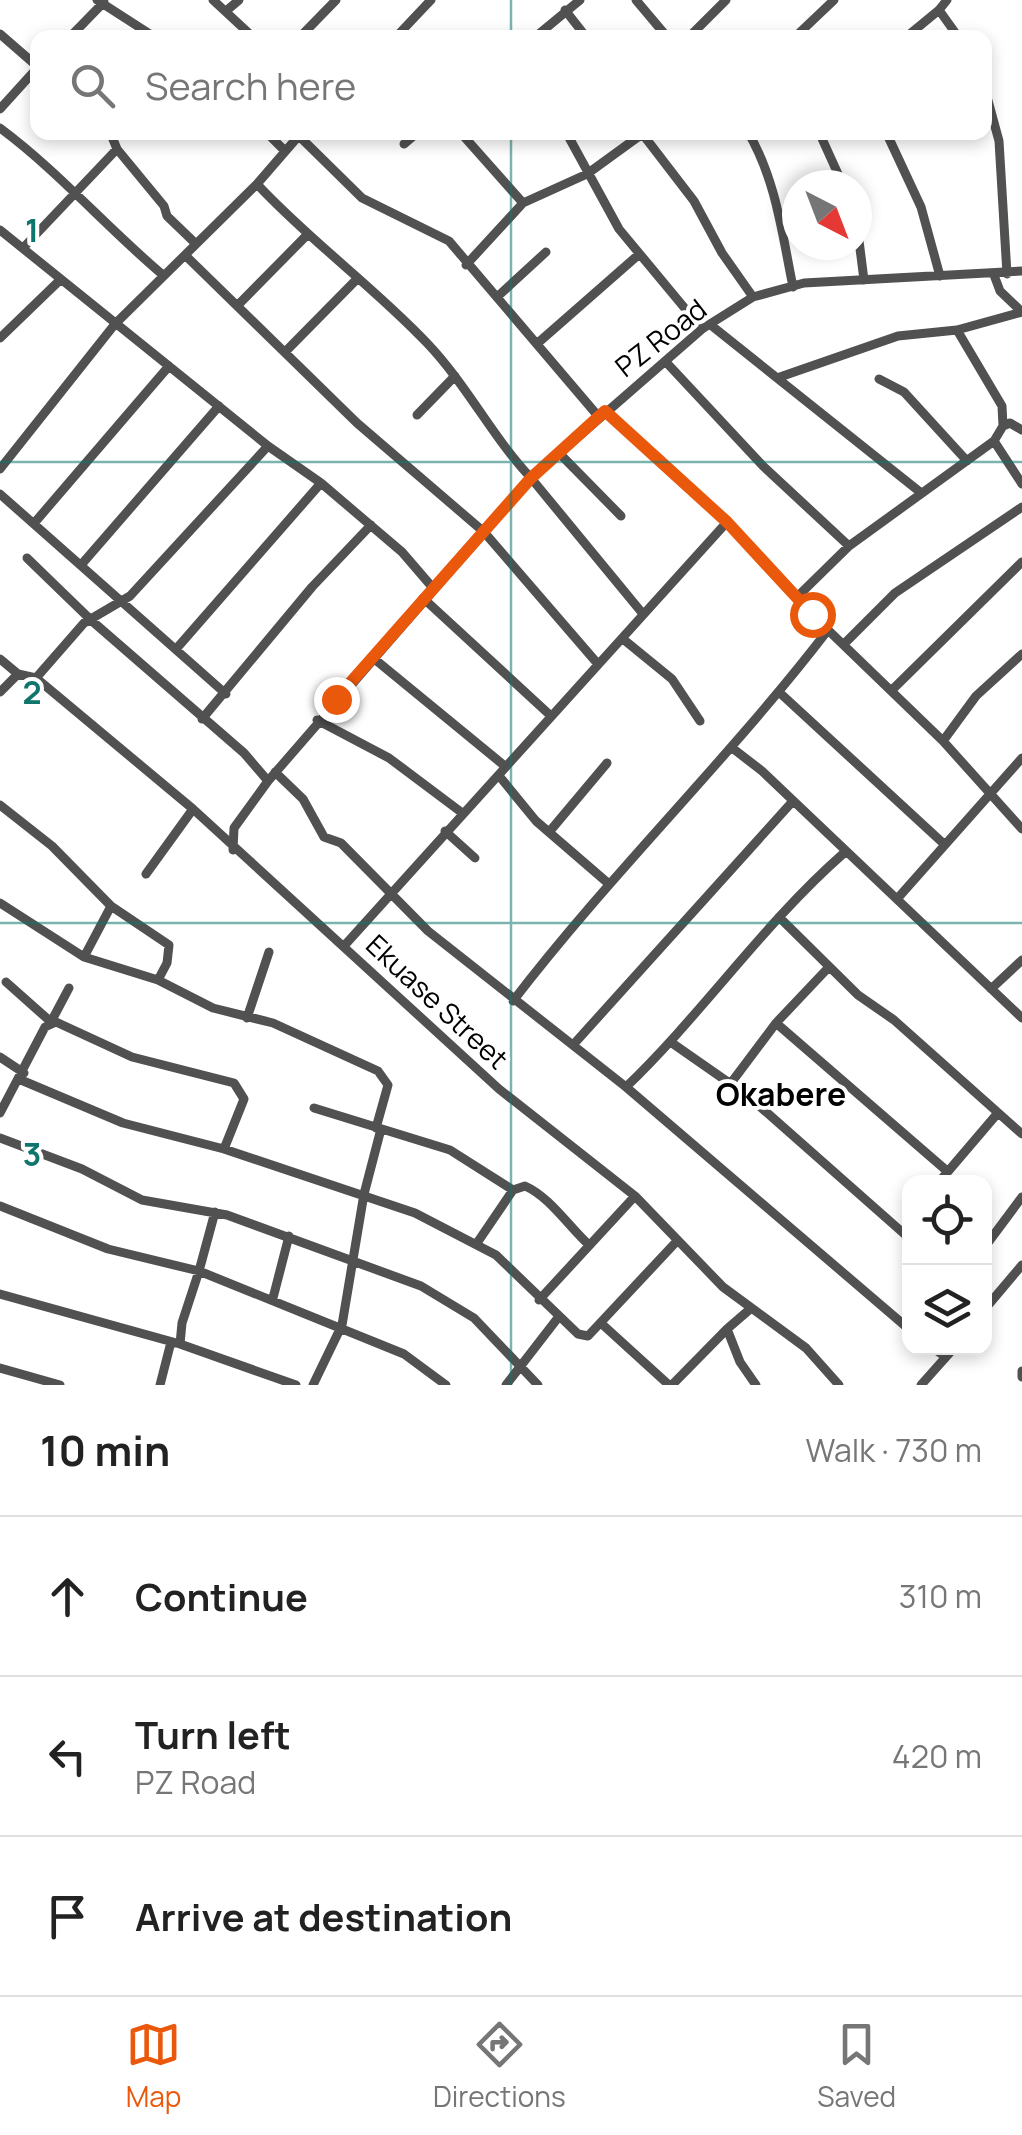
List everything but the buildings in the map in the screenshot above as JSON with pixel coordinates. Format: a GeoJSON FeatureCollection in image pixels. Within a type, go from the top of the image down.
{"type":"FeatureCollection","features":[{"type":"Feature","properties":{"kind":"street"},"geometry":{"type":"LineString","coordinates":[[214,0],[246,30]]}},
{"type":"Feature","properties":{"kind":"street"},"geometry":{"type":"LineString","coordinates":[[226,11],[238,0]]}},
{"type":"Feature","properties":{"kind":"street"},"geometry":{"type":"LineString","coordinates":[[307,30],[336,0]]}},
{"type":"Feature","properties":{"kind":"street"},"geometry":{"type":"LineString","coordinates":[[403,30],[431,0]]}},
{"type":"Feature","properties":{"kind":"street"},"geometry":{"type":"LineString","coordinates":[[543,30],[580,0]]}},
{"type":"Feature","properties":{"kind":"street"},"geometry":{"type":"LineString","coordinates":[[636,0],[661,30]]}},
{"type":"Feature","properties":{"kind":"street"},"geometry":{"type":"LineString","coordinates":[[696,30],[726,0]]}},
{"type":"Feature","properties":{"kind":"street"},"geometry":{"type":"LineString","coordinates":[[914,30],[947,0]]}},
{"type":"Feature","properties":{"kind":"street"},"geometry":{"type":"LineString","coordinates":[[75,30],[102,1],[144,30]]}},
{"type":"Feature","properties":{"kind":"street"},"geometry":{"type":"LineString","coordinates":[[801,30],[826,2]]}},
{"type":"Feature","properties":{"kind":"street"},"geometry":{"type":"LineString","coordinates":[[565,10],[581,30]]}},
{"type":"Feature","properties":{"kind":"street"},"geometry":{"type":"LineString","coordinates":[[939,10],[953,30]]}},
{"type":"Feature","properties":{"kind":"street"},"geometry":{"type":"LineString","coordinates":[[0,34],[30,60]]}},
{"type":"Feature","properties":{"kind":"street"},"geometry":{"type":"LineString","coordinates":[[0,109],[30,76]]}},
{"type":"Feature","properties":{"kind":"street"},"geometry":{"type":"LineString","coordinates":[[992,115],[999,140],[1007,274]]}},
{"type":"Feature","properties":{"kind":"street"},"geometry":{"type":"LineString","coordinates":[[0,128],[38,156],[72,194],[164,274]]}},
{"type":"Feature","properties":{"kind":"street"},"geometry":{"type":"LineString","coordinates":[[113,140],[116,149],[164,206],[167,216],[195,243]]}},
{"type":"Feature","properties":{"kind":"street"},"geometry":{"type":"LineString","coordinates":[[274,140],[283,149]]}},
{"type":"Feature","properties":{"kind":"street"},"geometry":{"type":"LineString","coordinates":[[0,469],[115,324],[257,184],[293,140]]}},
{"type":"Feature","properties":{"kind":"street"},"geometry":{"type":"LineString","coordinates":[[306,140],[362,198],[449,241],[466,265],[602,413],[727,522],[828,630],[1020,822]]}},
{"type":"Feature","properties":{"kind":"street"},"geometry":{"type":"LineString","coordinates":[[404,144],[409,140]]}},
{"type":"Feature","properties":{"kind":"street"},"geometry":{"type":"LineString","coordinates":[[467,140],[523,203]]}},
{"type":"Feature","properties":{"kind":"street"},"geometry":{"type":"LineString","coordinates":[[570,140],[637,256],[707,328],[777,378],[920,492]]}},
{"type":"Feature","properties":{"kind":"street"},"geometry":{"type":"LineString","coordinates":[[466,265],[523,203],[587,174],[632,140]]}},
{"type":"Feature","properties":{"kind":"street"},"geometry":{"type":"LineString","coordinates":[[646,140],[694,201],[722,254],[752,297]]}},
{"type":"Feature","properties":{"kind":"street"},"geometry":{"type":"LineString","coordinates":[[752,140],[776,198],[793,286]]}},
{"type":"Feature","properties":{"kind":"street"},"geometry":{"type":"LineString","coordinates":[[822,140],[835,170]]}},
{"type":"Feature","properties":{"kind":"street"},"geometry":{"type":"LineString","coordinates":[[890,140],[921,207],[940,276]]}},
{"type":"Feature","properties":{"kind":"street"},"geometry":{"type":"LineString","coordinates":[[22,248],[116,149]]}},
{"type":"Feature","properties":{"kind":"street"},"geometry":{"type":"LineString","coordinates":[[257,184],[306,236],[416,332],[497,433],[511,462],[531,478],[644,614]]}},
{"type":"Feature","properties":{"kind":"street"},"geometry":{"type":"LineString","coordinates":[[238,304],[306,236]]}},
{"type":"Feature","properties":{"kind":"street"},"geometry":{"type":"LineString","coordinates":[[2,237],[22,248],[268,446],[321,483],[402,552],[433,588]]}},
{"type":"Feature","properties":{"kind":"street"},"geometry":{"type":"LineString","coordinates":[[498,297],[546,252]]}},
{"type":"Feature","properties":{"kind":"street"},"geometry":{"type":"LineString","coordinates":[[186,256],[286,350],[356,423],[484,532],[597,662]]}},
{"type":"Feature","properties":{"kind":"street"},"geometry":{"type":"LineString","coordinates":[[540,342],[637,256]]}},
{"type":"Feature","properties":{"kind":"street"},"geometry":{"type":"LineString","coordinates":[[861,260],[864,280]]}},
{"type":"Feature","properties":{"kind":"street","name":"PZ Road"},"geometry":{"type":"LineString","coordinates":[[233,850],[234,828],[272,777],[531,478],[602,413],[707,328],[752,297],[793,286],[1022,271]]}},
{"type":"Feature","properties":{"kind":"street"},"geometry":{"type":"LineString","coordinates":[[994,275],[1000,291],[1022,312]]}},
{"type":"Feature","properties":{"kind":"street"},"geometry":{"type":"LineString","coordinates":[[286,350],[356,280]]}},
{"type":"Feature","properties":{"kind":"street"},"geometry":{"type":"LineString","coordinates":[[0,338],[60,281]]}},
{"type":"Feature","properties":{"kind":"street"},"geometry":{"type":"LineString","coordinates":[[777,378],[898,336],[957,330],[1022,312]]}},
{"type":"Feature","properties":{"kind":"street"},"geometry":{"type":"LineString","coordinates":[[965,340],[972,326]]}},
{"type":"Feature","properties":{"kind":"street"},"geometry":{"type":"LineString","coordinates":[[796,597],[838,558],[845,543],[994,441],[1003,426],[1002,406],[971,360],[965,340],[957,330]]}},
{"type":"Feature","properties":{"kind":"street"},"geometry":{"type":"LineString","coordinates":[[665,362],[682,385],[845,543]]}},
{"type":"Feature","properties":{"kind":"street"},"geometry":{"type":"LineString","coordinates":[[36,522],[169,366]]}},
{"type":"Feature","properties":{"kind":"street"},"geometry":{"type":"LineString","coordinates":[[418,415],[455,376]]}},
{"type":"Feature","properties":{"kind":"street"},"geometry":{"type":"LineString","coordinates":[[879,379],[904,392],[967,460]]}},
{"type":"Feature","properties":{"kind":"street"},"geometry":{"type":"LineString","coordinates":[[81,565],[219,406]]}},
{"type":"Feature","properties":{"kind":"street"},"geometry":{"type":"LineString","coordinates":[[1003,426],[1010,423],[1022,430]]}},
{"type":"Feature","properties":{"kind":"street"},"geometry":{"type":"LineString","coordinates":[[994,441],[1022,484]]}},
{"type":"Feature","properties":{"kind":"street"},"geometry":{"type":"LineString","coordinates":[[36,678],[84,623],[120,602],[168,557],[268,446]]}},
{"type":"Feature","properties":{"kind":"street"},"geometry":{"type":"LineString","coordinates":[[559,454],[621,516]]}},
{"type":"Feature","properties":{"kind":"street"},"geometry":{"type":"LineString","coordinates":[[177,648],[321,483]]}},
{"type":"Feature","properties":{"kind":"street"},"geometry":{"type":"LineString","coordinates":[[0,494],[226,694]]}},
{"type":"Feature","properties":{"kind":"street"},"geometry":{"type":"LineString","coordinates":[[844,644],[865,618],[895,593],[1022,507]]}},
{"type":"Feature","properties":{"kind":"street"},"geometry":{"type":"LineString","coordinates":[[344,946],[727,522]]}},
{"type":"Feature","properties":{"kind":"street"},"geometry":{"type":"LineString","coordinates":[[202,719],[312,587],[371,525]]}},
{"type":"Feature","properties":{"kind":"street"},"geometry":{"type":"LineString","coordinates":[[27,558],[202,719],[304,799],[324,837],[340,843],[428,932],[626,1087],[902,1323]]}},
{"type":"Feature","properties":{"kind":"street"},"geometry":{"type":"LineString","coordinates":[[892,690],[1022,562]]}},
{"type":"Feature","properties":{"kind":"street"},"geometry":{"type":"LineString","coordinates":[[424,598],[551,716]]}},
{"type":"Feature","properties":{"kind":"street"},"geometry":{"type":"LineString","coordinates":[[513,1000],[609,884],[780,692],[828,630]]}},
{"type":"Feature","properties":{"kind":"street"},"geometry":{"type":"LineString","coordinates":[[623,639],[672,679],[700,721]]}},
{"type":"Feature","properties":{"kind":"street"},"geometry":{"type":"LineString","coordinates":[[943,741],[976,696],[1022,654]]}},
{"type":"Feature","properties":{"kind":"street"},"geometry":{"type":"LineString","coordinates":[[372,657],[503,772],[536,820],[609,884]]}},
{"type":"Feature","properties":{"kind":"street","name":"Ekuase Street"},"geometry":{"type":"LineString","coordinates":[[0,658],[18,674],[36,678],[193,809],[233,850],[344,946],[499,1090],[635,1196],[749,1310],[806,1348],[838,1385]]}},
{"type":"Feature","properties":{"kind":"street"},"geometry":{"type":"LineString","coordinates":[[0,692],[18,674]]}},
{"type":"Feature","properties":{"kind":"street"},"geometry":{"type":"LineString","coordinates":[[780,692],[944,844]]}},
{"type":"Feature","properties":{"kind":"street"},"geometry":{"type":"LineString","coordinates":[[318,720],[388,758],[434,788],[461,812]]}},
{"type":"Feature","properties":{"kind":"street"},"geometry":{"type":"LineString","coordinates":[[731,747],[1022,1018]]}},
{"type":"Feature","properties":{"kind":"street"},"geometry":{"type":"LineString","coordinates":[[897,899],[1022,758]]}},
{"type":"Feature","properties":{"kind":"street"},"geometry":{"type":"LineString","coordinates":[[550,831],[607,764]]}},
{"type":"Feature","properties":{"kind":"street"},"geometry":{"type":"LineString","coordinates":[[573,1045],[793,801]]}},
{"type":"Feature","properties":{"kind":"street"},"geometry":{"type":"LineString","coordinates":[[1,808],[52,846],[111,906],[169,945],[167,963],[158,980]]}},
{"type":"Feature","properties":{"kind":"street"},"geometry":{"type":"LineString","coordinates":[[146,874],[193,809]]}},
{"type":"Feature","properties":{"kind":"street"},"geometry":{"type":"LineString","coordinates":[[445,832],[475,858]]}},
{"type":"Feature","properties":{"kind":"street"},"geometry":{"type":"LineString","coordinates":[[626,1087],[672,1043],[779,918],[844,852]]}},
{"type":"Feature","properties":{"kind":"street"},"geometry":{"type":"LineString","coordinates":[[0,903],[84,957],[158,980],[213,1008],[272,1023],[378,1071],[388,1085],[364,1194],[342,1326],[313,1385]]}},
{"type":"Feature","properties":{"kind":"street"},"geometry":{"type":"LineString","coordinates":[[84,957],[111,906]]}},
{"type":"Feature","properties":{"kind":"street"},"geometry":{"type":"LineString","coordinates":[[779,918],[828,968],[894,1020],[1022,1134]]}},
{"type":"Feature","properties":{"kind":"street"},"geometry":{"type":"LineString","coordinates":[[247,1018],[269,952]]}},
{"type":"Feature","properties":{"kind":"street"},"geometry":{"type":"LineString","coordinates":[[991,989],[1022,960]]}},
{"type":"Feature","properties":{"kind":"street"},"geometry":{"type":"LineString","coordinates":[[730,1083],[776,1023],[828,968]]}},
{"type":"Feature","properties":{"kind":"street"},"geometry":{"type":"LineString","coordinates":[[6,982],[51,1022],[132,1057],[234,1084],[244,1099],[224,1149]]}},
{"type":"Feature","properties":{"kind":"street"},"geometry":{"type":"LineString","coordinates":[[0,1113],[69,988]]}},
{"type":"Feature","properties":{"kind":"street"},"geometry":{"type":"LineString","coordinates":[[776,1023],[947,1171]]}},
{"type":"Feature","properties":{"kind":"street"},"geometry":{"type":"LineString","coordinates":[[672,1043],[730,1083],[902,1228]]}},
{"type":"Feature","properties":{"kind":"street"},"geometry":{"type":"LineString","coordinates":[[0,1057],[22,1076],[123,1123],[224,1149],[364,1194],[477,1243],[502,1260],[557,1319],[583,1336],[603,1325],[677,1241]]}},
{"type":"Feature","properties":{"kind":"street"},"geometry":{"type":"LineString","coordinates":[[314,1108],[450,1150],[512,1190],[532,1188],[589,1245]]}},
{"type":"Feature","properties":{"kind":"street"},"geometry":{"type":"LineString","coordinates":[[944,1175],[997,1114]]}},
{"type":"Feature","properties":{"kind":"street"},"geometry":{"type":"LineString","coordinates":[[0,1138],[82,1169],[142,1200],[215,1212],[289,1236],[456,1304],[538,1385]]}},
{"type":"Feature","properties":{"kind":"street"},"geometry":{"type":"LineString","coordinates":[[477,1243],[512,1190]]}},
{"type":"Feature","properties":{"kind":"street"},"geometry":{"type":"LineString","coordinates":[[539,1300],[635,1196]]}},
{"type":"Feature","properties":{"kind":"street"},"geometry":{"type":"LineString","coordinates":[[992,1237],[1022,1197]]}},
{"type":"Feature","properties":{"kind":"street"},"geometry":{"type":"LineString","coordinates":[[0,1206],[108,1249],[198,1271],[273,1298],[404,1354],[446,1385]]}},
{"type":"Feature","properties":{"kind":"street"},"geometry":{"type":"LineString","coordinates":[[160,1385],[215,1212]]}},
{"type":"Feature","properties":{"kind":"street"},"geometry":{"type":"LineString","coordinates":[[273,1298],[289,1236]]}},
{"type":"Feature","properties":{"kind":"street"},"geometry":{"type":"LineString","coordinates":[[992,1300],[1022,1264]]}},
{"type":"Feature","properties":{"kind":"street"},"geometry":{"type":"LineString","coordinates":[[0,1294],[176,1343],[296,1385]]}},
{"type":"Feature","properties":{"kind":"street"},"geometry":{"type":"LineString","coordinates":[[603,1325],[671,1385],[749,1310]]}},
{"type":"Feature","properties":{"kind":"street"},"geometry":{"type":"LineString","coordinates":[[506,1385],[557,1319]]}},
{"type":"Feature","properties":{"kind":"street"},"geometry":{"type":"LineString","coordinates":[[727,1329],[756,1385]]}},
{"type":"Feature","properties":{"kind":"street"},"geometry":{"type":"LineString","coordinates":[[921,1385],[946,1357],[943,1355]]}},
{"type":"Feature","properties":{"kind":"street"},"geometry":{"type":"LineString","coordinates":[[0,1368],[60,1385]]}},
{"type":"Feature","properties":{"kind":"district","name":"Okabere"},"geometry":{"type":"Point","coordinates":[781,1095]}},
{"type":"Feature","properties":{"kind":"route"},"geometry":{"type":"LineString","coordinates":[[336,699],[531,478],[605,411],[727,522],[812,614]]}}]}
